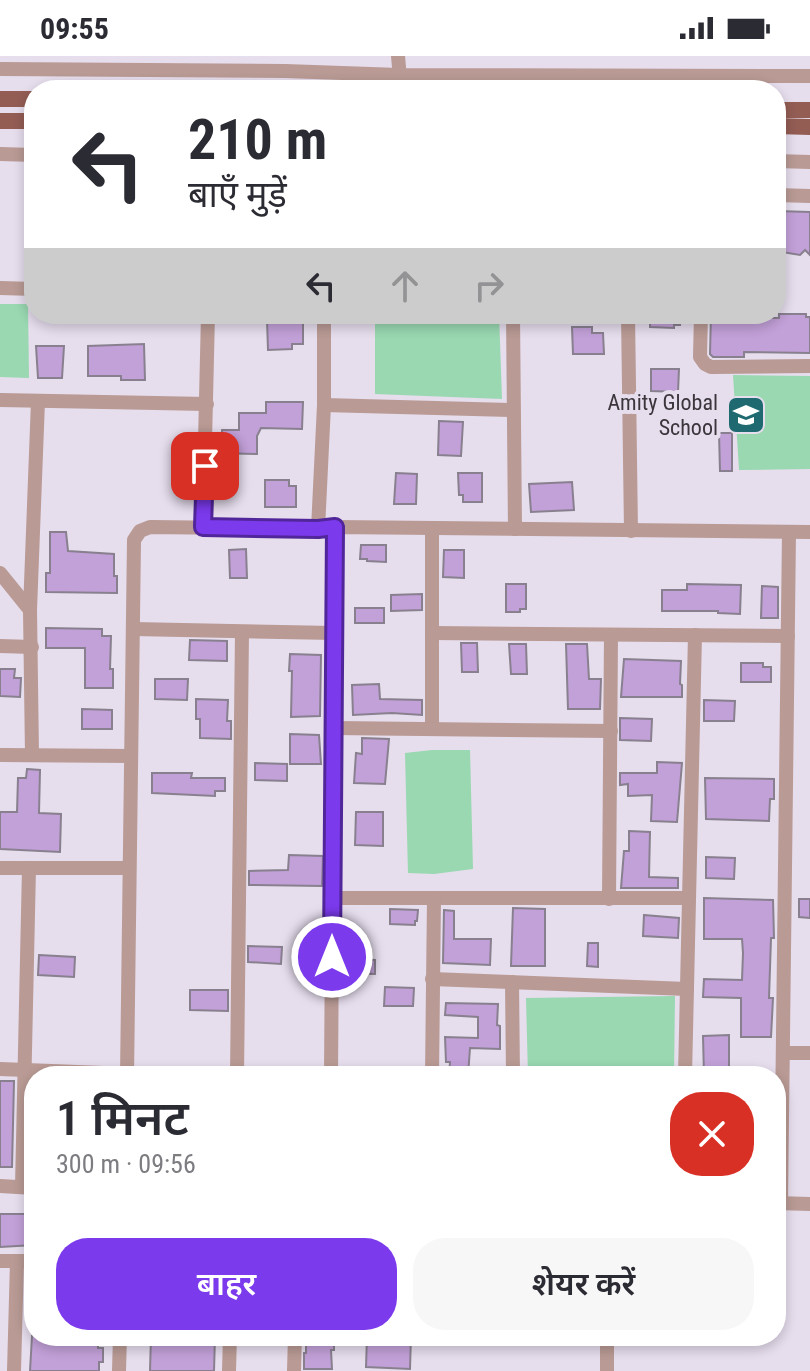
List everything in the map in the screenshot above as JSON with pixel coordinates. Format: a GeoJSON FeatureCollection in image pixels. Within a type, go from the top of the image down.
{"type":"FeatureCollection","features":[{"type":"Feature","properties":{"kind":"main road"},"geometry":{"type":"LineString","coordinates":[[0,99],[24,99]]}},
{"type":"Feature","properties":{"kind":"main road"},"geometry":{"type":"LineString","coordinates":[[786,110],[810,110]]}},
{"type":"Feature","properties":{"kind":"main road"},"geometry":{"type":"LineString","coordinates":[[0,121],[24,121]]}},
{"type":"Feature","properties":{"kind":"main road"},"geometry":{"type":"LineString","coordinates":[[786,126],[810,127]]}},
{"type":"Feature","properties":{"kind":"street"},"geometry":{"type":"LineString","coordinates":[[398,56],[400,80]]}},
{"type":"Feature","properties":{"kind":"street"},"geometry":{"type":"LineString","coordinates":[[0,69],[285,64],[382,80]]}},
{"type":"Feature","properties":{"kind":"street"},"geometry":{"type":"LineString","coordinates":[[576,80],[810,76]]}},
{"type":"Feature","properties":{"kind":"street"},"geometry":{"type":"LineString","coordinates":[[0,154],[24,155]]}},
{"type":"Feature","properties":{"kind":"street"},"geometry":{"type":"LineString","coordinates":[[786,161],[810,162]]}},
{"type":"Feature","properties":{"kind":"street"},"geometry":{"type":"LineString","coordinates":[[786,195],[810,196]]}},
{"type":"Feature","properties":{"kind":"street"},"geometry":{"type":"LineString","coordinates":[[0,288],[24,289]]}},
{"type":"Feature","properties":{"kind":"street"},"geometry":{"type":"LineString","coordinates":[[203,527],[208,324]]}},
{"type":"Feature","properties":{"kind":"street"},"geometry":{"type":"LineString","coordinates":[[318,529],[324,324]]}},
{"type":"Feature","properties":{"kind":"street"},"geometry":{"type":"LineString","coordinates":[[513,324],[515,529]]}},
{"type":"Feature","properties":{"kind":"street"},"geometry":{"type":"LineString","coordinates":[[628,324],[631,531]]}},
{"type":"Feature","properties":{"kind":"street"},"geometry":{"type":"LineString","coordinates":[[701,324],[700,357],[711,367],[810,366]]}},
{"type":"Feature","properties":{"kind":"street"},"geometry":{"type":"LineString","coordinates":[[0,400],[207,404]]}},
{"type":"Feature","properties":{"kind":"street"},"geometry":{"type":"LineString","coordinates":[[32,755],[30,610],[38,401]]}},
{"type":"Feature","properties":{"kind":"street"},"geometry":{"type":"LineString","coordinates":[[324,405],[513,410]]}},
{"type":"Feature","properties":{"kind":"street"},"geometry":{"type":"LineString","coordinates":[[127,1066],[134,540],[140,531],[150,527],[335,527],[810,532]]}},
{"type":"Feature","properties":{"kind":"street"},"geometry":{"type":"LineString","coordinates":[[331,1066],[335,527]]}},
{"type":"Feature","properties":{"kind":"street"},"geometry":{"type":"LineString","coordinates":[[432,529],[432,728]]}},
{"type":"Feature","properties":{"kind":"street"},"geometry":{"type":"LineString","coordinates":[[782,1066],[789,532]]}},
{"type":"Feature","properties":{"kind":"street"},"geometry":{"type":"LineString","coordinates":[[0,573],[30,610]]}},
{"type":"Feature","properties":{"kind":"street"},"geometry":{"type":"LineString","coordinates":[[133,629],[334,633]]}},
{"type":"Feature","properties":{"kind":"street"},"geometry":{"type":"LineString","coordinates":[[237,1066],[242,632]]}},
{"type":"Feature","properties":{"kind":"street"},"geometry":{"type":"LineString","coordinates":[[432,633],[788,636]]}},
{"type":"Feature","properties":{"kind":"street"},"geometry":{"type":"LineString","coordinates":[[609,899],[611,635]]}},
{"type":"Feature","properties":{"kind":"street"},"geometry":{"type":"LineString","coordinates":[[685,1066],[695,635]]}},
{"type":"Feature","properties":{"kind":"street"},"geometry":{"type":"LineString","coordinates":[[0,646],[32,647]]}},
{"type":"Feature","properties":{"kind":"street"},"geometry":{"type":"LineString","coordinates":[[334,728],[611,731]]}},
{"type":"Feature","properties":{"kind":"street"},"geometry":{"type":"LineString","coordinates":[[0,755],[131,756]]}},
{"type":"Feature","properties":{"kind":"street"},"geometry":{"type":"LineString","coordinates":[[0,868],[129,868]]}},
{"type":"Feature","properties":{"kind":"street"},"geometry":{"type":"LineString","coordinates":[[24,1066],[29,868]]}},
{"type":"Feature","properties":{"kind":"street"},"geometry":{"type":"LineString","coordinates":[[332,898],[689,898]]}},
{"type":"Feature","properties":{"kind":"street"},"geometry":{"type":"LineString","coordinates":[[432,1066],[434,898]]}},
{"type":"Feature","properties":{"kind":"street"},"geometry":{"type":"LineString","coordinates":[[432,979],[687,989]]}},
{"type":"Feature","properties":{"kind":"street"},"geometry":{"type":"LineString","coordinates":[[512,982],[513,1066]]}},
{"type":"Feature","properties":{"kind":"street"},"geometry":{"type":"LineString","coordinates":[[783,1053],[810,1053]]}},
{"type":"Feature","properties":{"kind":"street"},"geometry":{"type":"LineString","coordinates":[[0,1069],[24,1069]]}},
{"type":"Feature","properties":{"kind":"street"},"geometry":{"type":"LineString","coordinates":[[0,1186],[24,1187]]}},
{"type":"Feature","properties":{"kind":"street"},"geometry":{"type":"LineString","coordinates":[[786,1203],[810,1204]]}},
{"type":"Feature","properties":{"kind":"street"},"geometry":{"type":"LineString","coordinates":[[0,1261],[24,1261]]}},
{"type":"Feature","properties":{"kind":"street"},"geometry":{"type":"LineString","coordinates":[[14,1371],[7,1351],[17,1261]]}},
{"type":"Feature","properties":{"kind":"street"},"geometry":{"type":"LineString","coordinates":[[119,1371],[120,1346]]}},
{"type":"Feature","properties":{"kind":"street"},"geometry":{"type":"LineString","coordinates":[[229,1371],[230,1346]]}},
{"type":"Feature","properties":{"kind":"street"},"geometry":{"type":"LineString","coordinates":[[294,1371],[295,1346]]}},
{"type":"Feature","properties":{"kind":"street"},"geometry":{"type":"LineString","coordinates":[[607,1346],[607,1371]]}},
{"type":"Feature","properties":{"kind":"green space"},"geometry":{"type":"Polygon","coordinates":[[[0,304],[24,304],[24,324],[28,324],[29,378],[0,377],[0,304]]]}},
{"type":"Feature","properties":{"kind":"green space"},"geometry":{"type":"Polygon","coordinates":[[[375,324],[499,324],[502,399],[375,394],[375,324]]]}},
{"type":"Feature","properties":{"kind":"green space"},"geometry":{"type":"Polygon","coordinates":[[[733,375],[810,376],[810,469],[739,470],[733,375]]]}},
{"type":"Feature","properties":{"kind":"green space"},"geometry":{"type":"Polygon","coordinates":[[[470,750],[473,869],[434,874],[408,873],[405,753],[470,750]]]}},
{"type":"Feature","properties":{"kind":"green space"},"geometry":{"type":"Polygon","coordinates":[[[675,996],[674,1066],[528,1066],[526,998],[675,996]]]}},
{"type":"Feature","properties":{"kind":"building"},"geometry":{"type":"Polygon","coordinates":[[[786,211],[810,212],[810,255],[805,250],[800,255],[786,253],[786,211]]]}},
{"type":"Feature","properties":{"kind":"building"},"geometry":{"type":"Polygon","coordinates":[[[786,314],[806,314],[810,317],[810,353],[744,352],[744,357],[713,357],[710,354],[711,324],[786,324],[786,314]]]}},
{"type":"Feature","properties":{"kind":"building"},"geometry":{"type":"Polygon","coordinates":[[[267,324],[303,324],[303,344],[292,344],[292,349],[268,350],[267,324]]]}},
{"type":"Feature","properties":{"kind":"building"},"geometry":{"type":"Polygon","coordinates":[[[650,324],[680,324],[674,325],[674,328],[650,327],[650,324]]]}},
{"type":"Feature","properties":{"kind":"building"},"geometry":{"type":"Polygon","coordinates":[[[572,327],[592,327],[592,333],[603,333],[604,354],[573,354],[572,327]]]}},
{"type":"Feature","properties":{"kind":"building"},"geometry":{"type":"Polygon","coordinates":[[[144,344],[145,380],[88,376],[88,346],[144,344]]]}},
{"type":"Feature","properties":{"kind":"building"},"geometry":{"type":"Polygon","coordinates":[[[36,346],[64,346],[62,378],[38,378],[36,346]]]}},
{"type":"Feature","properties":{"kind":"building"},"geometry":{"type":"Polygon","coordinates":[[[651,369],[679,369],[678,392],[651,391],[651,369]]]}},
{"type":"Feature","properties":{"kind":"building"},"geometry":{"type":"Polygon","coordinates":[[[266,402],[303,402],[302,429],[261,428],[257,436],[257,454],[215,453],[215,442],[222,442],[222,430],[239,430],[239,413],[266,413],[266,402]]]}},
{"type":"Feature","properties":{"kind":"building"},"geometry":{"type":"Polygon","coordinates":[[[439,421],[463,422],[461,456],[438,455],[439,421]]]}},
{"type":"Feature","properties":{"kind":"building"},"geometry":{"type":"Polygon","coordinates":[[[719,433],[732,433],[732,471],[720,471],[719,433]]]}},
{"type":"Feature","properties":{"kind":"building"},"geometry":{"type":"Polygon","coordinates":[[[396,473],[417,474],[416,504],[394,504],[396,473]]]}},
{"type":"Feature","properties":{"kind":"building"},"geometry":{"type":"Polygon","coordinates":[[[458,473],[482,473],[482,502],[463,502],[463,495],[459,495],[458,473]]]}},
{"type":"Feature","properties":{"kind":"building"},"geometry":{"type":"Polygon","coordinates":[[[265,480],[289,480],[289,486],[296,486],[296,507],[265,507],[265,480]]]}},
{"type":"Feature","properties":{"kind":"building"},"geometry":{"type":"Polygon","coordinates":[[[572,482],[574,510],[531,512],[529,484],[572,482]]]}},
{"type":"Feature","properties":{"kind":"building"},"geometry":{"type":"Polygon","coordinates":[[[50,532],[66,532],[68,551],[114,554],[117,593],[46,592],[46,573],[50,573],[50,532]]]}},
{"type":"Feature","properties":{"kind":"building"},"geometry":{"type":"Polygon","coordinates":[[[361,545],[386,545],[386,562],[360,559],[361,545]]]}},
{"type":"Feature","properties":{"kind":"building"},"geometry":{"type":"Polygon","coordinates":[[[246,549],[247,578],[230,578],[229,550],[246,549]]]}},
{"type":"Feature","properties":{"kind":"building"},"geometry":{"type":"Polygon","coordinates":[[[444,550],[464,550],[464,578],[443,577],[444,550]]]}},
{"type":"Feature","properties":{"kind":"building"},"geometry":{"type":"Polygon","coordinates":[[[506,584],[526,584],[526,609],[506,612],[506,584]]]}},
{"type":"Feature","properties":{"kind":"building"},"geometry":{"type":"Polygon","coordinates":[[[687,584],[741,585],[740,614],[662,611],[662,590],[687,590],[687,584]]]}},
{"type":"Feature","properties":{"kind":"building"},"geometry":{"type":"Polygon","coordinates":[[[762,586],[778,587],[778,618],[761,618],[762,586]]]}},
{"type":"Feature","properties":{"kind":"building"},"geometry":{"type":"Polygon","coordinates":[[[422,594],[422,610],[391,611],[391,595],[422,594]]]}},
{"type":"Feature","properties":{"kind":"building"},"geometry":{"type":"Polygon","coordinates":[[[355,608],[384,608],[384,623],[355,623],[355,608]]]}},
{"type":"Feature","properties":{"kind":"building"},"geometry":{"type":"Polygon","coordinates":[[[46,628],[102,629],[102,636],[111,636],[113,688],[85,688],[85,648],[46,648],[46,628]]]}},
{"type":"Feature","properties":{"kind":"building"},"geometry":{"type":"Polygon","coordinates":[[[190,640],[227,641],[227,661],[189,660],[190,640]]]}},
{"type":"Feature","properties":{"kind":"building"},"geometry":{"type":"Polygon","coordinates":[[[461,643],[477,643],[478,672],[462,672],[461,643]]]}},
{"type":"Feature","properties":{"kind":"building"},"geometry":{"type":"Polygon","coordinates":[[[509,644],[526,644],[527,674],[511,674],[509,644]]]}},
{"type":"Feature","properties":{"kind":"building"},"geometry":{"type":"Polygon","coordinates":[[[566,644],[587,644],[589,679],[601,679],[600,709],[568,709],[566,644]]]}},
{"type":"Feature","properties":{"kind":"building"},"geometry":{"type":"Polygon","coordinates":[[[290,654],[321,655],[320,716],[291,717],[290,654]]]}},
{"type":"Feature","properties":{"kind":"building"},"geometry":{"type":"Polygon","coordinates":[[[624,659],[681,661],[682,697],[621,697],[624,659]]]}},
{"type":"Feature","properties":{"kind":"building"},"geometry":{"type":"Polygon","coordinates":[[[741,663],[763,663],[763,667],[771,667],[771,682],[741,682],[741,663]]]}},
{"type":"Feature","properties":{"kind":"building"},"geometry":{"type":"Polygon","coordinates":[[[0,669],[15,669],[14,678],[21,678],[20,697],[0,696],[0,669]]]}},
{"type":"Feature","properties":{"kind":"building"},"geometry":{"type":"Polygon","coordinates":[[[155,679],[188,679],[187,700],[155,699],[155,679]]]}},
{"type":"Feature","properties":{"kind":"building"},"geometry":{"type":"Polygon","coordinates":[[[379,684],[380,699],[422,700],[422,715],[353,715],[352,685],[379,684]]]}},
{"type":"Feature","properties":{"kind":"building"},"geometry":{"type":"Polygon","coordinates":[[[196,699],[228,700],[227,721],[231,721],[231,739],[200,738],[196,699]]]}},
{"type":"Feature","properties":{"kind":"building"},"geometry":{"type":"Polygon","coordinates":[[[704,700],[735,701],[734,721],[704,721],[704,700]]]}},
{"type":"Feature","properties":{"kind":"building"},"geometry":{"type":"Polygon","coordinates":[[[82,709],[112,710],[112,729],[82,729],[82,709]]]}},
{"type":"Feature","properties":{"kind":"building"},"geometry":{"type":"Polygon","coordinates":[[[620,718],[652,719],[651,741],[620,740],[620,718]]]}},
{"type":"Feature","properties":{"kind":"building"},"geometry":{"type":"Polygon","coordinates":[[[290,734],[319,735],[321,764],[290,764],[290,734]]]}},
{"type":"Feature","properties":{"kind":"building"},"geometry":{"type":"Polygon","coordinates":[[[362,738],[389,739],[385,784],[354,783],[356,753],[362,754],[362,738]]]}},
{"type":"Feature","properties":{"kind":"building"},"geometry":{"type":"Polygon","coordinates":[[[657,762],[682,763],[677,822],[651,821],[652,795],[628,796],[628,784],[620,785],[620,773],[657,773],[657,762]]]}},
{"type":"Feature","properties":{"kind":"building"},"geometry":{"type":"Polygon","coordinates":[[[255,763],[287,764],[287,781],[255,780],[255,763]]]}},
{"type":"Feature","properties":{"kind":"building"},"geometry":{"type":"Polygon","coordinates":[[[27,769],[40,770],[39,813],[61,814],[60,852],[0,849],[0,812],[17,812],[18,778],[26,778],[27,769]]]}},
{"type":"Feature","properties":{"kind":"building"},"geometry":{"type":"Polygon","coordinates":[[[152,773],[192,773],[191,778],[225,778],[225,791],[215,791],[215,796],[152,793],[152,773]]]}},
{"type":"Feature","properties":{"kind":"building"},"geometry":{"type":"Polygon","coordinates":[[[705,778],[774,779],[769,821],[706,819],[705,778]]]}},
{"type":"Feature","properties":{"kind":"building"},"geometry":{"type":"Polygon","coordinates":[[[356,812],[383,812],[383,846],[355,845],[356,812]]]}},
{"type":"Feature","properties":{"kind":"building"},"geometry":{"type":"Polygon","coordinates":[[[629,831],[650,832],[649,877],[678,878],[678,888],[621,888],[624,851],[629,851],[629,831]]]}},
{"type":"Feature","properties":{"kind":"building"},"geometry":{"type":"Polygon","coordinates":[[[289,855],[323,856],[322,886],[249,885],[249,871],[288,870],[289,855]]]}},
{"type":"Feature","properties":{"kind":"building"},"geometry":{"type":"Polygon","coordinates":[[[706,857],[735,858],[734,879],[706,878],[706,857]]]}},
{"type":"Feature","properties":{"kind":"building"},"geometry":{"type":"Polygon","coordinates":[[[704,898],[773,900],[774,938],[771,938],[769,998],[773,998],[771,1037],[741,1037],[741,998],[703,997],[704,979],[742,980],[743,953],[742,939],[704,939],[704,898]]]}},
{"type":"Feature","properties":{"kind":"building"},"geometry":{"type":"Polygon","coordinates":[[[799,899],[810,899],[810,918],[799,917],[799,899]]]}},
{"type":"Feature","properties":{"kind":"building"},"geometry":{"type":"Polygon","coordinates":[[[513,908],[545,909],[545,966],[511,966],[513,908]]]}},
{"type":"Feature","properties":{"kind":"building"},"geometry":{"type":"Polygon","coordinates":[[[390,909],[418,910],[415,925],[390,924],[390,909]]]}},
{"type":"Feature","properties":{"kind":"building"},"geometry":{"type":"Polygon","coordinates":[[[444,910],[454,911],[454,939],[491,939],[490,965],[443,963],[444,910]]]}},
{"type":"Feature","properties":{"kind":"building"},"geometry":{"type":"Polygon","coordinates":[[[644,915],[679,918],[678,938],[643,936],[644,915]]]}},
{"type":"Feature","properties":{"kind":"building"},"geometry":{"type":"Polygon","coordinates":[[[588,943],[598,943],[598,967],[587,966],[588,943]]]}},
{"type":"Feature","properties":{"kind":"building"},"geometry":{"type":"Polygon","coordinates":[[[248,946],[282,947],[281,964],[248,962],[248,946]]]}},
{"type":"Feature","properties":{"kind":"building"},"geometry":{"type":"Polygon","coordinates":[[[39,955],[75,957],[74,977],[38,975],[39,955]]]}},
{"type":"Feature","properties":{"kind":"building"},"geometry":{"type":"Polygon","coordinates":[[[347,959],[375,960],[375,974],[346,973],[347,959]]]}},
{"type":"Feature","properties":{"kind":"building"},"geometry":{"type":"Polygon","coordinates":[[[385,987],[414,988],[413,1006],[384,1006],[385,987]]]}},
{"type":"Feature","properties":{"kind":"building"},"geometry":{"type":"Polygon","coordinates":[[[190,990],[228,990],[228,1011],[190,1010],[190,990]]]}},
{"type":"Feature","properties":{"kind":"building"},"geometry":{"type":"Polygon","coordinates":[[[446,1003],[498,1004],[500,1049],[470,1048],[469,1066],[450,1066],[450,1062],[446,1062],[445,1037],[478,1038],[478,1017],[445,1015],[446,1003]]]}},
{"type":"Feature","properties":{"kind":"building"},"geometry":{"type":"Polygon","coordinates":[[[729,1035],[729,1066],[704,1066],[703,1036],[729,1035]]]}},
{"type":"Feature","properties":{"kind":"building"},"geometry":{"type":"Polygon","coordinates":[[[0,1081],[14,1081],[12,1167],[0,1167],[0,1081]]]}},
{"type":"Feature","properties":{"kind":"building"},"geometry":{"type":"Polygon","coordinates":[[[0,1214],[24,1214],[24,1246],[0,1247],[0,1214]]]}},
{"type":"Feature","properties":{"kind":"building"},"geometry":{"type":"Polygon","coordinates":[[[31,1346],[103,1348],[99,1371],[30,1371],[31,1346]]]}},
{"type":"Feature","properties":{"kind":"building"},"geometry":{"type":"Polygon","coordinates":[[[151,1346],[215,1346],[214,1371],[150,1371],[151,1346]]]}},
{"type":"Feature","properties":{"kind":"building"},"geometry":{"type":"Polygon","coordinates":[[[306,1346],[334,1346],[331,1350],[332,1369],[304,1369],[306,1346]]]}},
{"type":"Feature","properties":{"kind":"building"},"geometry":{"type":"Polygon","coordinates":[[[367,1346],[411,1346],[410,1369],[366,1367],[367,1346]]]}},
{"type":"Feature","properties":{"kind":"place","name":"Amity Global School"},"geometry":{"type":"Point","coordinates":[746,415]}},
{"type":"Feature","properties":{"kind":"route"},"geometry":{"type":"LineString","coordinates":[[205,466],[203,527],[335,527],[332,957]]}}]}
